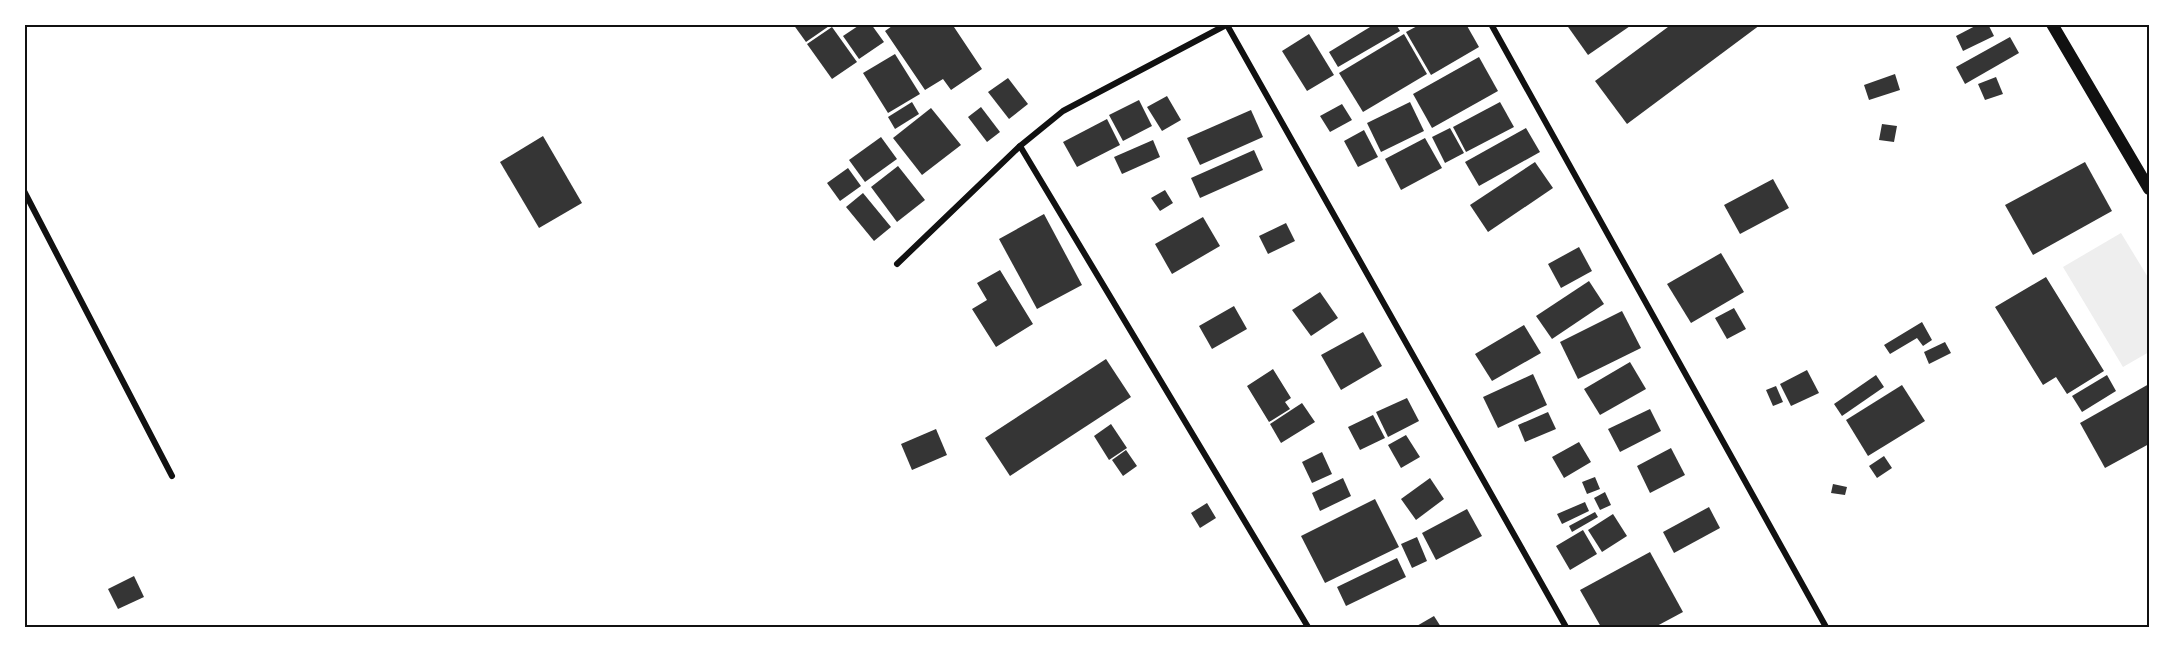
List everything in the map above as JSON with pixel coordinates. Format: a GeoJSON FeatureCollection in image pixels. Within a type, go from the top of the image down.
{"type":"FeatureCollection","features":[{"type":"Feature","properties":{"kind":"main road"},"geometry":{"type":"LineString","coordinates":[[2052,24],[2149,189]]}},
{"type":"Feature","properties":{"kind":"street"},"geometry":{"type":"LineString","coordinates":[[897,264],[1020,146],[1063,111],[1227,24],[1566,627]]}},
{"type":"Feature","properties":{"kind":"street"},"geometry":{"type":"LineString","coordinates":[[1491,24],[1826,627]]}},
{"type":"Feature","properties":{"kind":"street"},"geometry":{"type":"LineString","coordinates":[[1020,146],[1308,627]]}},
{"type":"Feature","properties":{"kind":"street"},"geometry":{"type":"LineString","coordinates":[[24,191],[172,476]]}},
{"type":"Feature","properties":{"kind":"shaded area"},"geometry":{"type":"Polygon","coordinates":[[[2121,233],[2149,279],[2149,352],[2123,367],[2063,267],[2121,233]]]}},
{"type":"Feature","properties":{"kind":"building"},"geometry":{"type":"Polygon","coordinates":[[[793,24],[832,24],[806,42],[793,24]]]}},
{"type":"Feature","properties":{"kind":"building"},"geometry":{"type":"Polygon","coordinates":[[[861,24],[871,24],[884,42],[859,59],[843,36],[861,24]]]}},
{"type":"Feature","properties":{"kind":"building"},"geometry":{"type":"Polygon","coordinates":[[[895,24],[952,24],[982,69],[951,90],[943,79],[925,90],[885,31],[895,24]]]}},
{"type":"Feature","properties":{"kind":"building"},"geometry":{"type":"Polygon","coordinates":[[[1375,24],[1396,24],[1400,31],[1338,67],[1329,52],[1375,24]]]}},
{"type":"Feature","properties":{"kind":"building"},"geometry":{"type":"Polygon","coordinates":[[[1421,24],[1466,24],[1479,47],[1431,75],[1406,32],[1421,24]]]}},
{"type":"Feature","properties":{"kind":"building"},"geometry":{"type":"Polygon","coordinates":[[[1566,24],[1633,24],[1588,55],[1566,24]]]}},
{"type":"Feature","properties":{"kind":"building"},"geometry":{"type":"Polygon","coordinates":[[[1672,24],[1760,25],[1627,124],[1595,81],[1672,24]]]}},
{"type":"Feature","properties":{"kind":"building"},"geometry":{"type":"Polygon","coordinates":[[[1979,24],[1988,24],[1994,36],[1963,51],[1956,36],[1979,24]]]}},
{"type":"Feature","properties":{"kind":"building"},"geometry":{"type":"Polygon","coordinates":[[[832,27],[857,62],[832,79],[807,44],[832,27]]]}},
{"type":"Feature","properties":{"kind":"building"},"geometry":{"type":"Polygon","coordinates":[[[1309,34],[1334,75],[1307,91],[1282,51],[1309,34]]]}},
{"type":"Feature","properties":{"kind":"building"},"geometry":{"type":"Polygon","coordinates":[[[1404,34],[1427,74],[1363,112],[1339,73],[1404,34]]]}},
{"type":"Feature","properties":{"kind":"building"},"geometry":{"type":"Polygon","coordinates":[[[2010,37],[2019,53],[1965,84],[1956,67],[2010,37]]]}},
{"type":"Feature","properties":{"kind":"building"},"geometry":{"type":"Polygon","coordinates":[[[895,54],[920,94],[888,113],[863,73],[895,54]]]}},
{"type":"Feature","properties":{"kind":"building"},"geometry":{"type":"Polygon","coordinates":[[[1479,57],[1498,91],[1432,128],[1413,94],[1479,57]]]}},
{"type":"Feature","properties":{"kind":"building"},"geometry":{"type":"Polygon","coordinates":[[[1895,74],[1900,90],[1869,100],[1864,85],[1895,74]]]}},
{"type":"Feature","properties":{"kind":"building"},"geometry":{"type":"Polygon","coordinates":[[[1996,77],[2003,94],[1985,100],[1978,84],[1996,77]]]}},
{"type":"Feature","properties":{"kind":"building"},"geometry":{"type":"Polygon","coordinates":[[[1008,78],[1028,104],[1009,119],[988,92],[1008,78]]]}},
{"type":"Feature","properties":{"kind":"building"},"geometry":{"type":"Polygon","coordinates":[[[1167,96],[1181,120],[1162,131],[1147,107],[1167,96]]]}},
{"type":"Feature","properties":{"kind":"building"},"geometry":{"type":"Polygon","coordinates":[[[1139,100],[1152,126],[1123,141],[1109,115],[1139,100]]]}},
{"type":"Feature","properties":{"kind":"building"},"geometry":{"type":"Polygon","coordinates":[[[912,102],[919,114],[895,129],[888,117],[912,102]]]}},
{"type":"Feature","properties":{"kind":"building"},"geometry":{"type":"Polygon","coordinates":[[[1410,102],[1424,131],[1381,152],[1367,123],[1410,102]]]}},
{"type":"Feature","properties":{"kind":"building"},"geometry":{"type":"Polygon","coordinates":[[[1500,102],[1514,127],[1466,152],[1453,127],[1500,102]]]}},
{"type":"Feature","properties":{"kind":"building"},"geometry":{"type":"Polygon","coordinates":[[[1342,104],[1352,120],[1330,132],[1320,116],[1342,104]]]}},
{"type":"Feature","properties":{"kind":"building"},"geometry":{"type":"Polygon","coordinates":[[[981,107],[1000,132],[987,142],[968,117],[981,107]]]}},
{"type":"Feature","properties":{"kind":"building"},"geometry":{"type":"Polygon","coordinates":[[[931,108],[961,145],[922,175],[893,138],[931,108]]]}},
{"type":"Feature","properties":{"kind":"building"},"geometry":{"type":"Polygon","coordinates":[[[1251,110],[1263,137],[1200,165],[1187,138],[1251,110]]]}},
{"type":"Feature","properties":{"kind":"building"},"geometry":{"type":"Polygon","coordinates":[[[1107,119],[1120,145],[1077,167],[1063,142],[1107,119]]]}},
{"type":"Feature","properties":{"kind":"building"},"geometry":{"type":"Polygon","coordinates":[[[1882,124],[1897,126],[1894,142],[1879,140],[1882,124]]]}},
{"type":"Feature","properties":{"kind":"building"},"geometry":{"type":"Polygon","coordinates":[[[1450,128],[1464,153],[1445,163],[1432,137],[1450,128]]]}},
{"type":"Feature","properties":{"kind":"building"},"geometry":{"type":"Polygon","coordinates":[[[1526,128],[1540,152],[1479,186],[1465,162],[1526,128]]]}},
{"type":"Feature","properties":{"kind":"building"},"geometry":{"type":"Polygon","coordinates":[[[1364,130],[1378,157],[1358,167],[1344,141],[1364,130]]]}},
{"type":"Feature","properties":{"kind":"building"},"geometry":{"type":"Polygon","coordinates":[[[543,136],[582,203],[539,228],[500,162],[543,136]]]}},
{"type":"Feature","properties":{"kind":"building"},"geometry":{"type":"Polygon","coordinates":[[[881,137],[897,159],[865,182],[849,160],[881,137]]]}},
{"type":"Feature","properties":{"kind":"building"},"geometry":{"type":"Polygon","coordinates":[[[1425,138],[1442,168],[1401,190],[1385,159],[1425,138]]]}},
{"type":"Feature","properties":{"kind":"building"},"geometry":{"type":"Polygon","coordinates":[[[1153,140],[1160,157],[1122,174],[1114,157],[1153,140]]]}},
{"type":"Feature","properties":{"kind":"building"},"geometry":{"type":"Polygon","coordinates":[[[1254,150],[1263,170],[1200,198],[1191,178],[1254,150]]]}},
{"type":"Feature","properties":{"kind":"building"},"geometry":{"type":"Polygon","coordinates":[[[1535,162],[1553,188],[1488,232],[1470,205],[1535,162]]]}},
{"type":"Feature","properties":{"kind":"building"},"geometry":{"type":"Polygon","coordinates":[[[2085,162],[2112,211],[2033,255],[2005,205],[2085,162]]]}},
{"type":"Feature","properties":{"kind":"building"},"geometry":{"type":"Polygon","coordinates":[[[898,166],[925,200],[897,222],[871,187],[898,166]]]}},
{"type":"Feature","properties":{"kind":"building"},"geometry":{"type":"Polygon","coordinates":[[[848,168],[861,186],[840,201],[827,183],[848,168]]]}},
{"type":"Feature","properties":{"kind":"building"},"geometry":{"type":"Polygon","coordinates":[[[1773,179],[1789,208],[1740,234],[1724,205],[1773,179]]]}},
{"type":"Feature","properties":{"kind":"building"},"geometry":{"type":"Polygon","coordinates":[[[1165,190],[1173,203],[1160,211],[1151,198],[1165,190]]]}},
{"type":"Feature","properties":{"kind":"building"},"geometry":{"type":"Polygon","coordinates":[[[863,193],[891,227],[874,241],[846,207],[863,193]]]}},
{"type":"Feature","properties":{"kind":"building"},"geometry":{"type":"Polygon","coordinates":[[[1044,214],[1082,285],[1037,309],[999,239],[1044,214]]]}},
{"type":"Feature","properties":{"kind":"building"},"geometry":{"type":"Polygon","coordinates":[[[1203,217],[1220,246],[1172,274],[1155,244],[1203,217]]]}},
{"type":"Feature","properties":{"kind":"building"},"geometry":{"type":"Polygon","coordinates":[[[1286,223],[1295,241],[1268,254],[1259,236],[1286,223]]]}},
{"type":"Feature","properties":{"kind":"building"},"geometry":{"type":"Polygon","coordinates":[[[1579,247],[1592,271],[1561,288],[1548,264],[1579,247]]]}},
{"type":"Feature","properties":{"kind":"building"},"geometry":{"type":"Polygon","coordinates":[[[1721,253],[1744,292],[1691,323],[1667,284],[1721,253]]]}},
{"type":"Feature","properties":{"kind":"building"},"geometry":{"type":"Polygon","coordinates":[[[1000,270],[1033,324],[996,347],[972,309],[987,300],[977,283],[1000,270]]]}},
{"type":"Feature","properties":{"kind":"building"},"geometry":{"type":"Polygon","coordinates":[[[2046,277],[2104,371],[2067,394],[2056,377],[2043,385],[1995,307],[2046,277]]]}},
{"type":"Feature","properties":{"kind":"building"},"geometry":{"type":"Polygon","coordinates":[[[1589,281],[1604,304],[1552,339],[1536,316],[1589,281]]]}},
{"type":"Feature","properties":{"kind":"building"},"geometry":{"type":"Polygon","coordinates":[[[1320,292],[1338,318],[1311,336],[1292,310],[1320,292]]]}},
{"type":"Feature","properties":{"kind":"building"},"geometry":{"type":"Polygon","coordinates":[[[1234,306],[1247,329],[1212,349],[1199,326],[1234,306]]]}},
{"type":"Feature","properties":{"kind":"building"},"geometry":{"type":"Polygon","coordinates":[[[1734,308],[1746,329],[1727,339],[1715,318],[1734,308]]]}},
{"type":"Feature","properties":{"kind":"building"},"geometry":{"type":"Polygon","coordinates":[[[1622,311],[1641,348],[1578,379],[1560,342],[1622,311]]]}},
{"type":"Feature","properties":{"kind":"building"},"geometry":{"type":"Polygon","coordinates":[[[1922,322],[1932,340],[1923,346],[1917,338],[1890,354],[1884,345],[1922,322]]]}},
{"type":"Feature","properties":{"kind":"building"},"geometry":{"type":"Polygon","coordinates":[[[1524,325],[1541,353],[1492,381],[1475,354],[1524,325]]]}},
{"type":"Feature","properties":{"kind":"building"},"geometry":{"type":"Polygon","coordinates":[[[1363,332],[1382,366],[1341,390],[1321,355],[1363,332]]]}},
{"type":"Feature","properties":{"kind":"building"},"geometry":{"type":"Polygon","coordinates":[[[1945,342],[1951,353],[1929,364],[1924,352],[1945,342]]]}},
{"type":"Feature","properties":{"kind":"building"},"geometry":{"type":"Polygon","coordinates":[[[1106,359],[1131,397],[1010,476],[985,438],[1106,359]]]}},
{"type":"Feature","properties":{"kind":"building"},"geometry":{"type":"Polygon","coordinates":[[[1630,362],[1646,389],[1600,415],[1584,389],[1630,362]]]}},
{"type":"Feature","properties":{"kind":"building"},"geometry":{"type":"Polygon","coordinates":[[[1273,369],[1291,398],[1285,402],[1290,409],[1269,422],[1247,386],[1273,369]]]}},
{"type":"Feature","properties":{"kind":"building"},"geometry":{"type":"Polygon","coordinates":[[[1807,370],[1819,393],[1791,406],[1780,384],[1807,370]]]}},
{"type":"Feature","properties":{"kind":"building"},"geometry":{"type":"Polygon","coordinates":[[[1533,374],[1547,405],[1498,428],[1483,397],[1533,374]]]}},
{"type":"Feature","properties":{"kind":"building"},"geometry":{"type":"Polygon","coordinates":[[[1876,375],[1884,387],[1842,416],[1834,404],[1876,375]]]}},
{"type":"Feature","properties":{"kind":"building"},"geometry":{"type":"Polygon","coordinates":[[[2107,375],[2116,391],[2082,412],[2072,396],[2107,375]]]}},
{"type":"Feature","properties":{"kind":"building"},"geometry":{"type":"Polygon","coordinates":[[[2149,384],[2149,444],[2105,468],[2080,423],[2149,384]]]}},
{"type":"Feature","properties":{"kind":"building"},"geometry":{"type":"Polygon","coordinates":[[[1902,385],[1925,421],[1868,456],[1846,420],[1902,385]]]}},
{"type":"Feature","properties":{"kind":"building"},"geometry":{"type":"Polygon","coordinates":[[[1776,386],[1783,402],[1773,406],[1766,390],[1776,386]]]}},
{"type":"Feature","properties":{"kind":"building"},"geometry":{"type":"Polygon","coordinates":[[[1407,398],[1419,421],[1388,437],[1376,412],[1407,398]]]}},
{"type":"Feature","properties":{"kind":"building"},"geometry":{"type":"Polygon","coordinates":[[[1302,403],[1315,422],[1281,443],[1270,424],[1302,403]]]}},
{"type":"Feature","properties":{"kind":"building"},"geometry":{"type":"Polygon","coordinates":[[[1650,409],[1661,431],[1620,452],[1608,429],[1650,409]]]}},
{"type":"Feature","properties":{"kind":"building"},"geometry":{"type":"Polygon","coordinates":[[[1548,412],[1556,429],[1525,442],[1518,425],[1548,412]]]}},
{"type":"Feature","properties":{"kind":"building"},"geometry":{"type":"Polygon","coordinates":[[[1373,415],[1385,438],[1360,450],[1348,427],[1373,415]]]}},
{"type":"Feature","properties":{"kind":"building"},"geometry":{"type":"Polygon","coordinates":[[[1111,424],[1127,448],[1109,460],[1094,436],[1111,424]]]}},
{"type":"Feature","properties":{"kind":"building"},"geometry":{"type":"Polygon","coordinates":[[[936,429],[947,455],[912,470],[901,444],[936,429]]]}},
{"type":"Feature","properties":{"kind":"building"},"geometry":{"type":"Polygon","coordinates":[[[1406,435],[1420,457],[1401,468],[1388,445],[1406,435]]]}},
{"type":"Feature","properties":{"kind":"building"},"geometry":{"type":"Polygon","coordinates":[[[1579,442],[1591,462],[1564,478],[1552,457],[1579,442]]]}},
{"type":"Feature","properties":{"kind":"building"},"geometry":{"type":"Polygon","coordinates":[[[1671,448],[1685,475],[1650,493],[1637,466],[1671,448]]]}},
{"type":"Feature","properties":{"kind":"building"},"geometry":{"type":"Polygon","coordinates":[[[1126,450],[1137,466],[1123,476],[1112,460],[1126,450]]]}},
{"type":"Feature","properties":{"kind":"building"},"geometry":{"type":"Polygon","coordinates":[[[1322,452],[1332,474],[1312,483],[1302,462],[1322,452]]]}},
{"type":"Feature","properties":{"kind":"building"},"geometry":{"type":"Polygon","coordinates":[[[1884,456],[1892,468],[1877,478],[1869,466],[1884,456]]]}},
{"type":"Feature","properties":{"kind":"building"},"geometry":{"type":"Polygon","coordinates":[[[1595,477],[1600,489],[1587,494],[1582,482],[1595,477]]]}},
{"type":"Feature","properties":{"kind":"building"},"geometry":{"type":"Polygon","coordinates":[[[1343,478],[1351,496],[1320,511],[1312,493],[1343,478]]]}},
{"type":"Feature","properties":{"kind":"building"},"geometry":{"type":"Polygon","coordinates":[[[1430,478],[1444,499],[1416,520],[1401,499],[1430,478]]]}},
{"type":"Feature","properties":{"kind":"building"},"geometry":{"type":"Polygon","coordinates":[[[1833,484],[1847,487],[1845,495],[1831,493],[1833,484]]]}},
{"type":"Feature","properties":{"kind":"building"},"geometry":{"type":"Polygon","coordinates":[[[1605,492],[1611,505],[1600,510],[1594,498],[1605,492]]]}},
{"type":"Feature","properties":{"kind":"building"},"geometry":{"type":"Polygon","coordinates":[[[1375,499],[1399,547],[1325,583],[1301,536],[1375,499]]]}},
{"type":"Feature","properties":{"kind":"building"},"geometry":{"type":"Polygon","coordinates":[[[1585,502],[1589,511],[1562,524],[1557,514],[1585,502]]]}},
{"type":"Feature","properties":{"kind":"building"},"geometry":{"type":"Polygon","coordinates":[[[1207,503],[1216,518],[1200,528],[1191,513],[1207,503]]]}},
{"type":"Feature","properties":{"kind":"building"},"geometry":{"type":"Polygon","coordinates":[[[1709,507],[1720,528],[1674,553],[1663,532],[1709,507]]]}},
{"type":"Feature","properties":{"kind":"building"},"geometry":{"type":"Polygon","coordinates":[[[1467,509],[1482,536],[1436,560],[1422,533],[1467,509]]]}},
{"type":"Feature","properties":{"kind":"building"},"geometry":{"type":"Polygon","coordinates":[[[1595,512],[1598,517],[1572,532],[1569,526],[1595,512]]]}},
{"type":"Feature","properties":{"kind":"building"},"geometry":{"type":"Polygon","coordinates":[[[1613,514],[1627,536],[1602,552],[1588,530],[1613,514]]]}},
{"type":"Feature","properties":{"kind":"building"},"geometry":{"type":"Polygon","coordinates":[[[1583,530],[1597,554],[1570,570],[1556,546],[1583,530]]]}},
{"type":"Feature","properties":{"kind":"building"},"geometry":{"type":"Polygon","coordinates":[[[1417,537],[1427,561],[1412,568],[1401,544],[1417,537]]]}},
{"type":"Feature","properties":{"kind":"building"},"geometry":{"type":"Polygon","coordinates":[[[1650,552],[1683,612],[1655,627],[1601,627],[1580,590],[1650,552]]]}},
{"type":"Feature","properties":{"kind":"building"},"geometry":{"type":"Polygon","coordinates":[[[1397,558],[1406,577],[1346,606],[1337,587],[1397,558]]]}},
{"type":"Feature","properties":{"kind":"building"},"geometry":{"type":"Polygon","coordinates":[[[134,576],[144,597],[118,609],[108,589],[134,576]]]}},
{"type":"Feature","properties":{"kind":"building"},"geometry":{"type":"Polygon","coordinates":[[[1434,616],[1441,627],[1415,627],[1434,616]]]}}]}
